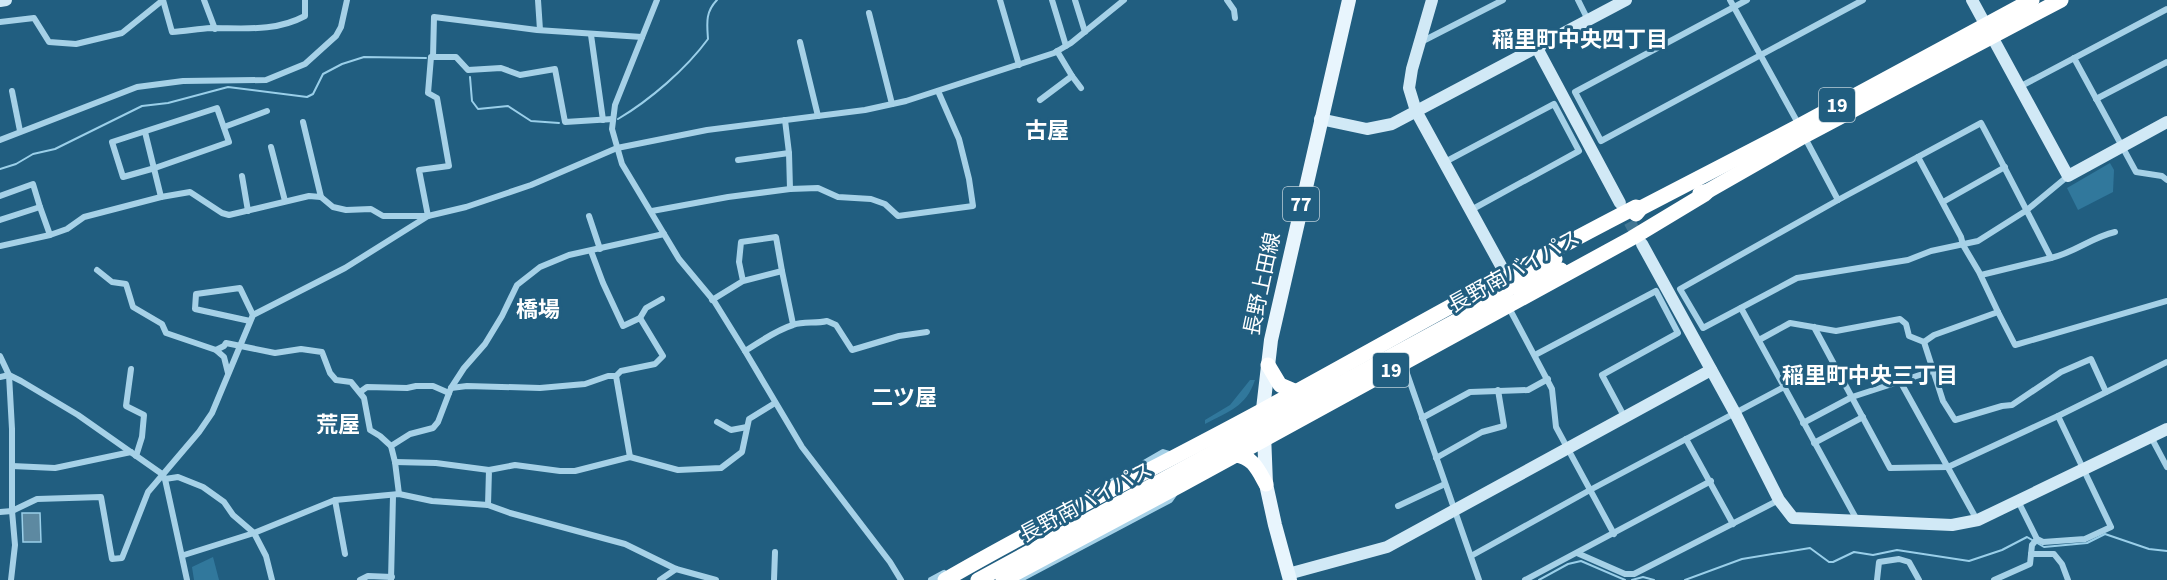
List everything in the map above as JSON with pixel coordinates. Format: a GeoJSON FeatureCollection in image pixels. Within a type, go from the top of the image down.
{"type":"FeatureCollection","features":[{"type":"Feature","properties":{"kind":"highway","name":"長野南バイパス"},"geometry":{"type":"LineString","coordinates":[[1989,31],[2032,0]]}},
{"type":"Feature","properties":{"kind":"highway","name":"長野南バイパス"},"geometry":{"type":"LineString","coordinates":[[978,580],[1468,315],[1558,264],[1639,212],[1641,208],[1802,131],[1989,31],[2061,0]]}},
{"type":"Feature","properties":{"kind":"highway","name":"長野南バイパス"},"geometry":{"type":"LineString","coordinates":[[986,580],[1558,264],[1708,190],[1802,131]]}},
{"type":"Feature","properties":{"kind":"highway","name":"19"},"geometry":{"type":"LineString","coordinates":[[1003,580],[1632,238],[1708,190]]}},
{"type":"Feature","properties":{"kind":"highway","name":"19"},"geometry":{"type":"LineString","coordinates":[[945,580],[1506,275],[1636,207],[1641,208]]}},
{"type":"Feature","properties":{"kind":"highway"},"geometry":{"type":"LineString","coordinates":[[1268,365],[1280,385],[1294,391]]}},
{"type":"Feature","properties":{"kind":"highway"},"geometry":{"type":"LineString","coordinates":[[1188,449],[1197,451],[1205,463],[1205,467],[1196,477]]}},
{"type":"Feature","properties":{"kind":"highway"},"geometry":{"type":"LineString","coordinates":[[1236,455],[1252,462],[1266,484]]}},
{"type":"Feature","properties":{"kind":"main road","name":"長野上田線"},"geometry":{"type":"LineString","coordinates":[[1286,578],[1266,484],[1263,409],[1271,340],[1349,0]]}},
{"type":"Feature","properties":{"kind":"street"},"geometry":{"type":"LineString","coordinates":[[0,1],[6,0]]}},
{"type":"Feature","properties":{"kind":"street"},"geometry":{"type":"LineString","coordinates":[[0,22],[33,18],[49,42],[76,44],[122,33],[163,0],[172,32],[215,29],[256,30],[296,21],[305,16],[305,0]]}},
{"type":"Feature","properties":{"kind":"street"},"geometry":{"type":"LineString","coordinates":[[204,0],[215,29]]}},
{"type":"Feature","properties":{"kind":"street"},"geometry":{"type":"LineString","coordinates":[[0,140],[137,87],[183,81],[267,80],[305,64],[336,36],[341,27],[346,0]]}},
{"type":"Feature","properties":{"kind":"street"},"geometry":{"type":"LineString","coordinates":[[538,0],[540,30]]}},
{"type":"Feature","properties":{"kind":"street"},"geometry":{"type":"LineString","coordinates":[[657,0],[615,105],[612,129],[622,164],[679,259],[712,300],[746,351],[802,447],[902,580]]}},
{"type":"Feature","properties":{"kind":"street"},"geometry":{"type":"LineString","coordinates":[[1000,0],[1019,65]]}},
{"type":"Feature","properties":{"kind":"street"},"geometry":{"type":"LineString","coordinates":[[1052,0],[1066,46]]}},
{"type":"Feature","properties":{"kind":"street"},"geometry":{"type":"LineString","coordinates":[[1075,0],[1085,32]]}},
{"type":"Feature","properties":{"kind":"street"},"geometry":{"type":"LineString","coordinates":[[0,246],[50,235],[67,229],[84,217],[160,197],[190,192],[200,196],[222,213],[229,215],[309,196],[321,197],[333,207],[346,210],[371,209],[383,216],[428,216],[466,207],[531,185],[617,148],[707,130],[865,110],[938,91],[1057,51],[1085,32],[1124,0]]}},
{"type":"Feature","properties":{"kind":"street"},"geometry":{"type":"LineString","coordinates":[[1227,0],[1234,10],[1235,18]]}},
{"type":"Feature","properties":{"kind":"street"},"geometry":{"type":"LineString","coordinates":[[1432,0],[1418,43],[1409,88],[1416,111],[1506,275]]}},
{"type":"Feature","properties":{"kind":"street"},"geometry":{"type":"LineString","coordinates":[[1418,43],[1503,0]]}},
{"type":"Feature","properties":{"kind":"street"},"geometry":{"type":"LineString","coordinates":[[1578,0],[1588,20]]}},
{"type":"Feature","properties":{"kind":"street"},"geometry":{"type":"LineString","coordinates":[[1320,119],[1367,129],[1392,124],[1626,0]]}},
{"type":"Feature","properties":{"kind":"street"},"geometry":{"type":"LineString","coordinates":[[1730,0],[1838,200]]}},
{"type":"Feature","properties":{"kind":"street"},"geometry":{"type":"LineString","coordinates":[[1747,0],[1575,92],[1601,141],[1863,0]]}},
{"type":"Feature","properties":{"kind":"street"},"geometry":{"type":"LineString","coordinates":[[1972,0],[2068,177]]}},
{"type":"Feature","properties":{"kind":"street"},"geometry":{"type":"LineString","coordinates":[[2025,84],[2167,9]]}},
{"type":"Feature","properties":{"kind":"street"},"geometry":{"type":"LineString","coordinates":[[869,13],[892,104]]}},
{"type":"Feature","properties":{"kind":"street"},"geometry":{"type":"LineString","coordinates":[[428,216],[419,170],[449,166],[437,98],[428,93],[435,17],[591,35],[642,37]]}},
{"type":"Feature","properties":{"kind":"street"},"geometry":{"type":"LineString","coordinates":[[591,35],[603,120]]}},
{"type":"Feature","properties":{"kind":"street"},"geometry":{"type":"LineString","coordinates":[[800,42],[819,116]]}},
{"type":"Feature","properties":{"kind":"street"},"geometry":{"type":"LineString","coordinates":[[1537,48],[1620,203]]}},
{"type":"Feature","properties":{"kind":"street"},"geometry":{"type":"LineString","coordinates":[[1057,51],[1081,88]]}},
{"type":"Feature","properties":{"kind":"street"},"geometry":{"type":"LineString","coordinates":[[433,57],[456,57],[468,70],[501,68],[520,75],[555,69],[565,122],[613,119]]}},
{"type":"Feature","properties":{"kind":"street"},"geometry":{"type":"LineString","coordinates":[[2074,58],[2136,172],[2162,176],[2167,180]]}},
{"type":"Feature","properties":{"kind":"street"},"geometry":{"type":"LineString","coordinates":[[2096,99],[2167,62]]}},
{"type":"Feature","properties":{"kind":"street"},"geometry":{"type":"LineString","coordinates":[[1040,100],[1072,76]]}},
{"type":"Feature","properties":{"kind":"street"},"geometry":{"type":"LineString","coordinates":[[12,91],[20,131]]}},
{"type":"Feature","properties":{"kind":"street"},"geometry":{"type":"LineString","coordinates":[[651,211],[728,197],[818,188],[838,197],[871,199],[885,204],[898,216],[973,206],[969,179],[958,139],[938,91]]}},
{"type":"Feature","properties":{"kind":"street"},"geometry":{"type":"LineString","coordinates":[[1445,162],[1554,104],[1579,151],[1471,210]]}},
{"type":"Feature","properties":{"kind":"street"},"geometry":{"type":"LineString","coordinates":[[217,108],[229,142],[123,177],[112,142],[144,132],[217,108]]}},
{"type":"Feature","properties":{"kind":"street"},"geometry":{"type":"LineString","coordinates":[[224,127],[267,111]]}},
{"type":"Feature","properties":{"kind":"street"},"geometry":{"type":"LineString","coordinates":[[785,120],[790,189]]}},
{"type":"Feature","properties":{"kind":"street"},"geometry":{"type":"LineString","coordinates":[[303,122],[321,197]]}},
{"type":"Feature","properties":{"kind":"street"},"geometry":{"type":"LineString","coordinates":[[2051,258],[2027,210],[2005,167],[1981,123],[1680,289],[1703,328],[1797,278],[1908,260],[1931,251],[1978,241],[2027,210],[2068,177],[2167,122]]}},
{"type":"Feature","properties":{"kind":"street"},"geometry":{"type":"LineString","coordinates":[[144,132],[160,197]]}},
{"type":"Feature","properties":{"kind":"street"},"geometry":{"type":"LineString","coordinates":[[271,147],[285,201]]}},
{"type":"Feature","properties":{"kind":"street"},"geometry":{"type":"LineString","coordinates":[[738,160],[789,153]]}},
{"type":"Feature","properties":{"kind":"street"},"geometry":{"type":"LineString","coordinates":[[1918,157],[1981,275],[2015,345],[2167,301]]}},
{"type":"Feature","properties":{"kind":"street"},"geometry":{"type":"LineString","coordinates":[[1943,202],[2005,167]]}},
{"type":"Feature","properties":{"kind":"street"},"geometry":{"type":"LineString","coordinates":[[242,176],[248,211]]}},
{"type":"Feature","properties":{"kind":"street"},"geometry":{"type":"LineString","coordinates":[[0,196],[33,184],[50,235]]}},
{"type":"Feature","properties":{"kind":"street"},"geometry":{"type":"LineString","coordinates":[[0,220],[40,207]]}},
{"type":"Feature","properties":{"kind":"street"},"geometry":{"type":"LineString","coordinates":[[0,512],[12,511],[37,499],[101,497],[112,559],[122,558],[148,492],[164,477],[212,413],[251,318],[240,288],[196,294],[195,309],[251,318],[345,268],[428,216]]}},
{"type":"Feature","properties":{"kind":"street"},"geometry":{"type":"LineString","coordinates":[[588,216],[600,249]]}},
{"type":"Feature","properties":{"kind":"street"},"geometry":{"type":"LineString","coordinates":[[1981,275],[2062,255],[2104,234],[2115,232]]}},
{"type":"Feature","properties":{"kind":"street"},"geometry":{"type":"LineString","coordinates":[[391,446],[410,434],[433,428],[444,408],[450,390],[464,368],[485,344],[517,285],[540,267],[569,255],[664,234]]}},
{"type":"Feature","properties":{"kind":"street"},"geometry":{"type":"LineString","coordinates":[[743,281],[739,262],[741,242],[776,237],[793,324]]}},
{"type":"Feature","properties":{"kind":"street"},"geometry":{"type":"LineString","coordinates":[[1642,244],[1735,413],[1779,500],[1793,518],[1952,525],[1978,520],[2167,429]]}},
{"type":"Feature","properties":{"kind":"street"},"geometry":{"type":"LineString","coordinates":[[591,251],[603,284],[623,326],[640,318],[646,308],[662,299]]}},
{"type":"Feature","properties":{"kind":"street"},"geometry":{"type":"LineString","coordinates":[[97,270],[112,282],[126,284],[133,307],[162,324],[166,333],[216,350],[224,357],[228,374]]}},
{"type":"Feature","properties":{"kind":"street"},"geometry":{"type":"LineString","coordinates":[[712,300],[743,281],[782,271]]}},
{"type":"Feature","properties":{"kind":"street"},"geometry":{"type":"LineString","coordinates":[[1535,356],[1656,291],[1678,333],[1602,375],[1625,418]]}},
{"type":"Feature","properties":{"kind":"street"},"geometry":{"type":"LineString","coordinates":[[1508,306],[1552,389],[1556,427],[1614,534]]}},
{"type":"Feature","properties":{"kind":"street"},"geometry":{"type":"LineString","coordinates":[[1741,308],[1857,520]]}},
{"type":"Feature","properties":{"kind":"street"},"geometry":{"type":"LineString","coordinates":[[1924,342],[1934,335],[1998,312]]}},
{"type":"Feature","properties":{"kind":"street"},"geometry":{"type":"LineString","coordinates":[[360,392],[367,387],[433,386],[450,390],[467,386],[540,388],[585,384],[608,376],[616,376],[621,371],[655,364],[663,356],[640,318]]}},
{"type":"Feature","properties":{"kind":"street"},"geometry":{"type":"LineString","coordinates":[[1759,340],[1790,323],[1836,331],[1900,319],[1906,324],[1909,336],[1924,342]]}},
{"type":"Feature","properties":{"kind":"street"},"geometry":{"type":"LineString","coordinates":[[746,351],[793,324],[815,324],[827,321],[836,325],[852,350],[899,336],[927,332]]}},
{"type":"Feature","properties":{"kind":"street"},"geometry":{"type":"LineString","coordinates":[[1814,327],[1890,468],[1948,467],[2167,362]]}},
{"type":"Feature","properties":{"kind":"street"},"geometry":{"type":"LineString","coordinates":[[1924,342],[1942,401],[1955,420],[2012,405],[2061,372],[2091,359],[2106,392]]}},
{"type":"Feature","properties":{"kind":"street"},"geometry":{"type":"LineString","coordinates":[[216,350],[226,343],[275,353],[301,350],[322,352],[330,373],[336,380],[351,382],[364,398],[370,430],[391,446],[395,462],[396,495],[392,578],[368,576],[360,580]]}},
{"type":"Feature","properties":{"kind":"street"},"geometry":{"type":"LineString","coordinates":[[0,356],[9,375],[15,545],[11,580]]}},
{"type":"Feature","properties":{"kind":"street"},"geometry":{"type":"LineString","coordinates":[[1403,364],[1479,580]]}},
{"type":"Feature","properties":{"kind":"street"},"geometry":{"type":"LineString","coordinates":[[131,369],[126,406],[144,415],[142,437],[134,454]]}},
{"type":"Feature","properties":{"kind":"street"},"geometry":{"type":"LineString","coordinates":[[1286,578],[1387,547],[1711,370]]}},
{"type":"Feature","properties":{"kind":"street"},"geometry":{"type":"LineString","coordinates":[[1803,423],[1852,397],[1932,371]]}},
{"type":"Feature","properties":{"kind":"street"},"geometry":{"type":"LineString","coordinates":[[0,377],[9,375],[78,415],[164,477],[178,477],[203,487],[224,502],[233,515],[254,533],[266,556],[272,580]]}},
{"type":"Feature","properties":{"kind":"street"},"geometry":{"type":"LineString","coordinates":[[616,376],[630,457]]}},
{"type":"Feature","properties":{"kind":"street"},"geometry":{"type":"LineString","coordinates":[[1422,418],[1470,392],[1528,390],[1548,379]]}},
{"type":"Feature","properties":{"kind":"street"},"geometry":{"type":"LineString","coordinates":[[1900,381],[1978,520]]}},
{"type":"Feature","properties":{"kind":"street"},"geometry":{"type":"LineString","coordinates":[[1471,556],[1784,387]]}},
{"type":"Feature","properties":{"kind":"street"},"geometry":{"type":"LineString","coordinates":[[1436,458],[1482,432],[1504,426],[1498,390]]}},
{"type":"Feature","properties":{"kind":"street"},"geometry":{"type":"LineString","coordinates":[[395,462],[436,463],[489,470],[515,465],[575,471],[630,457],[678,470],[721,468],[742,452],[749,419],[775,403]]}},
{"type":"Feature","properties":{"kind":"street"},"geometry":{"type":"LineString","coordinates":[[2034,542],[2085,539],[2111,527],[2058,416]]}},
{"type":"Feature","properties":{"kind":"street"},"geometry":{"type":"LineString","coordinates":[[1814,443],[1863,417]]}},
{"type":"Feature","properties":{"kind":"street"},"geometry":{"type":"LineString","coordinates":[[717,422],[731,430],[747,427]]}},
{"type":"Feature","properties":{"kind":"street"},"geometry":{"type":"LineString","coordinates":[[2151,437],[2167,467]]}},
{"type":"Feature","properties":{"kind":"street"},"geometry":{"type":"LineString","coordinates":[[1686,439],[1733,524]]}},
{"type":"Feature","properties":{"kind":"street"},"geometry":{"type":"LineString","coordinates":[[932,580],[1163,452],[1174,455]]}},
{"type":"Feature","properties":{"kind":"street"},"geometry":{"type":"LineString","coordinates":[[12,466],[55,468],[134,454]]}},
{"type":"Feature","properties":{"kind":"street"},"geometry":{"type":"LineString","coordinates":[[488,505],[489,470]]}},
{"type":"Feature","properties":{"kind":"street"},"geometry":{"type":"LineString","coordinates":[[164,477],[184,555],[187,580]]}},
{"type":"Feature","properties":{"kind":"street"},"geometry":{"type":"LineString","coordinates":[[1525,580],[1711,481]]}},
{"type":"Feature","properties":{"kind":"street"},"geometry":{"type":"LineString","coordinates":[[1398,506],[1445,484]]}},
{"type":"Feature","properties":{"kind":"street"},"geometry":{"type":"LineString","coordinates":[[1019,580],[1170,500],[1181,485]]}},
{"type":"Feature","properties":{"kind":"street"},"geometry":{"type":"LineString","coordinates":[[184,555],[254,533],[335,500],[396,495],[432,501],[488,505],[625,544],[676,569],[716,580]]}},
{"type":"Feature","properties":{"kind":"street"},"geometry":{"type":"LineString","coordinates":[[335,500],[345,554]]}},
{"type":"Feature","properties":{"kind":"street"},"geometry":{"type":"LineString","coordinates":[[1577,554],[1625,574],[1634,574],[1779,500]]}},
{"type":"Feature","properties":{"kind":"street"},"geometry":{"type":"LineString","coordinates":[[1994,580],[2030,564],[2034,542],[2018,501]]}},
{"type":"Feature","properties":{"kind":"street"},"geometry":{"type":"LineString","coordinates":[[774,580],[775,552]]}},
{"type":"Feature","properties":{"kind":"street"},"geometry":{"type":"LineString","coordinates":[[2031,554],[2054,554],[2062,564],[2068,580]]}},
{"type":"Feature","properties":{"kind":"street"},"geometry":{"type":"LineString","coordinates":[[1877,580],[1879,562],[1899,559],[1909,562],[1919,580]]}},
{"type":"Feature","properties":{"kind":"street"},"geometry":{"type":"LineString","coordinates":[[660,580],[676,569]]}},
{"type":"Feature","properties":{"kind":"street"},"geometry":{"type":"LineString","coordinates":[[2011,573],[2014,580]]}},
{"type":"Feature","properties":{"kind":"shaded area"},"geometry":{"type":"Polygon","coordinates":[[[2110,163],[2114,170],[2113,192],[2078,210],[2067,188],[2110,163]]]}},
{"type":"Feature","properties":{"kind":"shaded area"},"geometry":{"type":"Polygon","coordinates":[[[1250,380],[1255,380],[1242,402],[1205,424],[1205,420],[1230,405],[1250,380]]]}},
{"type":"Feature","properties":{"kind":"shaded area"},"geometry":{"type":"Polygon","coordinates":[[[22,513],[40,513],[41,542],[23,542],[22,513]]]}},
{"type":"Feature","properties":{"kind":"shaded area"},"geometry":{"type":"Polygon","coordinates":[[[213,557],[219,580],[194,580],[192,567],[213,557]]]}},
{"type":"Feature","properties":{"kind":"waterway"},"geometry":{"type":"LineString","coordinates":[[618,119],[667,83],[699,50],[708,39],[709,14],[717,0]]}},
{"type":"Feature","properties":{"kind":"waterway"},"geometry":{"type":"LineString","coordinates":[[0,169],[16,164],[33,154],[55,149],[142,106],[168,103],[228,87],[307,97],[313,94],[323,74],[342,64],[364,57],[426,58]]}},
{"type":"Feature","properties":{"kind":"waterway"},"geometry":{"type":"LineString","coordinates":[[470,77],[472,101],[478,109],[508,106],[531,121],[559,123]]}},
{"type":"Feature","properties":{"kind":"waterway"},"geometry":{"type":"LineString","coordinates":[[1685,580],[1742,559],[1810,548],[1829,562],[1854,552],[1873,555],[1897,550],[1969,561],[2002,550],[2027,537],[2044,547],[2087,543],[2105,534],[2149,549],[2167,551]]}},
{"type":"Feature","properties":{"kind":"waterway"},"geometry":{"type":"LineString","coordinates":[[1539,580],[1568,564],[1581,561],[1625,580]]}},
{"type":"Feature","properties":{"kind":"waterway"},"geometry":{"type":"LineString","coordinates":[[1632,580],[1643,577],[1654,580]]}},
{"type":"Feature","properties":{"kind":"tunnel"},"geometry":{"type":"LineString","coordinates":[[1621,206],[1640,241]]}},
{"type":"Feature","properties":{"kind":"district","name":"稲里町中央四丁目"},"geometry":{"type":"Point","coordinates":[1580,39]}},
{"type":"Feature","properties":{"kind":"district","name":"古屋"},"geometry":{"type":"Point","coordinates":[1047,130]}},
{"type":"Feature","properties":{"kind":"district","name":"橋場"},"geometry":{"type":"Point","coordinates":[538,309]}},
{"type":"Feature","properties":{"kind":"district","name":"稲里町中央三丁目"},"geometry":{"type":"Point","coordinates":[1870,375]}},
{"type":"Feature","properties":{"kind":"district","name":"二ツ屋"},"geometry":{"type":"Point","coordinates":[904,397]}},
{"type":"Feature","properties":{"kind":"district","name":"荒屋"},"geometry":{"type":"Point","coordinates":[338,424]}}]}
